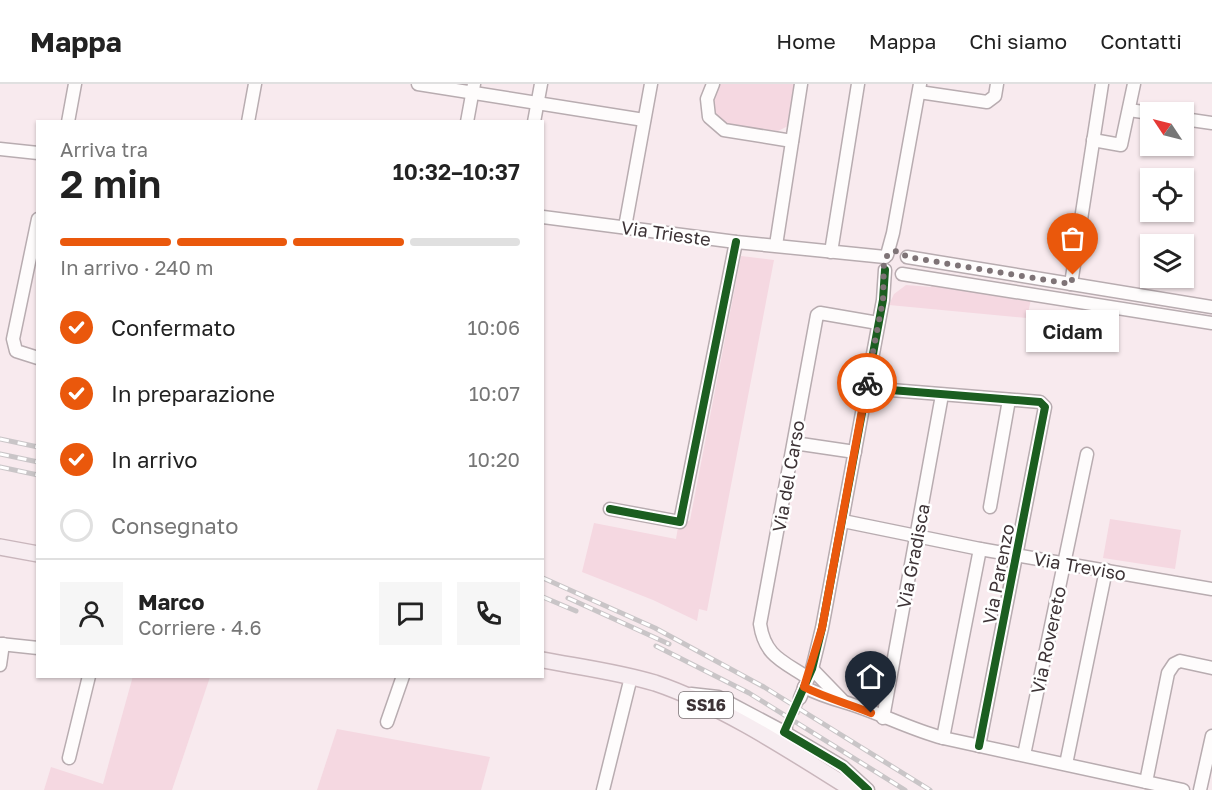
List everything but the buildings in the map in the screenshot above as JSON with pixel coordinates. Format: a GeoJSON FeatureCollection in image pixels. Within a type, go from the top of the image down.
{"type":"FeatureCollection","features":[{"type":"Feature","properties":{"kind":"main road"},"geometry":{"type":"LineString","coordinates":[[0,547],[36,554]]}},
{"type":"Feature","properties":{"kind":"main road","name":"SS16"},"geometry":{"type":"LineString","coordinates":[[544,660],[631,677],[681,693],[712,708],[853,790]]}},
{"type":"Feature","properties":{"kind":"street"},"geometry":{"type":"LineString","coordinates":[[68,120],[75,84]]}},
{"type":"Feature","properties":{"kind":"street"},"geometry":{"type":"LineString","coordinates":[[248,120],[255,84]]}},
{"type":"Feature","properties":{"kind":"street"},"geometry":{"type":"LineString","coordinates":[[418,84],[473,88],[537,102],[644,120]]}},
{"type":"Feature","properties":{"kind":"street"},"geometry":{"type":"LineString","coordinates":[[534,120],[541,84]]}},
{"type":"Feature","properties":{"kind":"street"},"geometry":{"type":"LineString","coordinates":[[625,227],[651,84]]}},
{"type":"Feature","properties":{"kind":"street"},"geometry":{"type":"LineString","coordinates":[[713,84],[707,99],[709,117],[724,130],[792,141]]}},
{"type":"Feature","properties":{"kind":"street"},"geometry":{"type":"LineString","coordinates":[[776,245],[801,84]]}},
{"type":"Feature","properties":{"kind":"street"},"geometry":{"type":"LineString","coordinates":[[831,252],[858,84]]}},
{"type":"Feature","properties":{"kind":"street"},"geometry":{"type":"LineString","coordinates":[[1071,284],[1102,84]]}},
{"type":"Feature","properties":{"kind":"street"},"geometry":{"type":"LineString","coordinates":[[1093,140],[1121,145],[1134,84]]}},
{"type":"Feature","properties":{"kind":"street"},"geometry":{"type":"LineString","coordinates":[[467,120],[473,88]]}},
{"type":"Feature","properties":{"kind":"street"},"geometry":{"type":"LineString","coordinates":[[806,683],[843,521],[883,300],[885,262],[893,233],[920,88],[987,102],[996,90]]}},
{"type":"Feature","properties":{"kind":"street"},"geometry":{"type":"LineString","coordinates":[[1129,110],[1140,112]]}},
{"type":"Feature","properties":{"kind":"street"},"geometry":{"type":"LineString","coordinates":[[1194,120],[1212,123]]}},
{"type":"Feature","properties":{"kind":"street"},"geometry":{"type":"LineString","coordinates":[[0,148],[36,153]]}},
{"type":"Feature","properties":{"kind":"street","name":"Via Trieste"},"geometry":{"type":"LineString","coordinates":[[544,217],[831,252],[885,262]]}},
{"type":"Feature","properties":{"kind":"street"},"geometry":{"type":"LineString","coordinates":[[36,229],[13,339],[16,351],[36,357]]}},
{"type":"Feature","properties":{"kind":"street"},"geometry":{"type":"LineString","coordinates":[[883,300],[908,264],[893,233]]}},
{"type":"Feature","properties":{"kind":"street"},"geometry":{"type":"LineString","coordinates":[[610,509],[680,522],[736,242]]}},
{"type":"Feature","properties":{"kind":"street"},"geometry":{"type":"LineString","coordinates":[[885,262],[893,251],[905,255],[1212,307]]}},
{"type":"Feature","properties":{"kind":"street"},"geometry":{"type":"LineString","coordinates":[[885,262],[890,275],[1212,323]]}},
{"type":"Feature","properties":{"kind":"street","name":"Via del Carso"},"geometry":{"type":"LineString","coordinates":[[806,683],[769,652],[762,640],[760,624],[795,443],[816,315],[820,313],[878,323]]}},
{"type":"Feature","properties":{"kind":"street"},"geometry":{"type":"LineString","coordinates":[[866,388],[1009,400],[990,507]]}},
{"type":"Feature","properties":{"kind":"street","name":"Via Gradisca"},"geometry":{"type":"LineString","coordinates":[[883,718],[942,395]]}},
{"type":"Feature","properties":{"kind":"street","name":"Via Parenzo"},"geometry":{"type":"LineString","coordinates":[[979,746],[1045,407],[1040,402],[1009,400]]}},
{"type":"Feature","properties":{"kind":"street"},"geometry":{"type":"LineString","coordinates":[[795,443],[855,452]]}},
{"type":"Feature","properties":{"kind":"street","name":"Via Rovereto"},"geometry":{"type":"LineString","coordinates":[[1024,755],[1087,454]]}},
{"type":"Feature","properties":{"kind":"street","name":"Via Treviso"},"geometry":{"type":"LineString","coordinates":[[843,521],[917,534],[980,549],[1212,589]]}},
{"type":"Feature","properties":{"kind":"street"},"geometry":{"type":"LineString","coordinates":[[943,738],[980,549]]}},
{"type":"Feature","properties":{"kind":"street"},"geometry":{"type":"LineString","coordinates":[[1066,764],[1106,570]]}},
{"type":"Feature","properties":{"kind":"street"},"geometry":{"type":"LineString","coordinates":[[0,665],[2,644],[36,648]]}},
{"type":"Feature","properties":{"kind":"street"},"geometry":{"type":"LineString","coordinates":[[1146,782],[1168,673],[1174,664],[1180,661],[1212,668]]}},
{"type":"Feature","properties":{"kind":"street"},"geometry":{"type":"LineString","coordinates":[[603,790],[631,677]]}},
{"type":"Feature","properties":{"kind":"street"},"geometry":{"type":"LineString","coordinates":[[69,759],[89,678]]}},
{"type":"Feature","properties":{"kind":"street"},"geometry":{"type":"LineString","coordinates":[[387,722],[402,678]]}},
{"type":"Feature","properties":{"kind":"street"},"geometry":{"type":"LineString","coordinates":[[806,683],[828,699],[844,702]]}},
{"type":"Feature","properties":{"kind":"street"},"geometry":{"type":"LineString","coordinates":[[806,683],[883,718],[943,738],[1183,790]]}},
{"type":"Feature","properties":{"kind":"street"},"geometry":{"type":"LineString","coordinates":[[681,693],[718,697],[785,730],[843,767],[868,790]]}},
{"type":"Feature","properties":{"kind":"street"},"geometry":{"type":"LineString","coordinates":[[1200,790],[1212,736]]}},
{"type":"Feature","properties":{"kind":"shaded area"},"geometry":{"type":"Polygon","coordinates":[[[717,84],[797,84],[792,124],[778,131],[727,127],[716,118],[711,103],[717,84]]]}},
{"type":"Feature","properties":{"kind":"shaded area"},"geometry":{"type":"Polygon","coordinates":[[[741,256],[774,260],[707,611],[699,609],[697,621],[653,600],[582,572],[594,523],[676,539],[678,527],[690,520],[741,256]]]}},
{"type":"Feature","properties":{"kind":"shaded area"},"geometry":{"type":"Polygon","coordinates":[[[932,283],[1031,299],[1027,318],[889,305],[894,294],[906,285],[931,287],[932,283]]]}},
{"type":"Feature","properties":{"kind":"shaded area"},"geometry":{"type":"Polygon","coordinates":[[[1110,519],[1181,530],[1175,569],[1103,558],[1110,519]]]}},
{"type":"Feature","properties":{"kind":"shaded area"},"geometry":{"type":"Polygon","coordinates":[[[132,678],[210,678],[172,790],[44,790],[51,767],[103,784],[132,678]]]}},
{"type":"Feature","properties":{"kind":"shaded area"},"geometry":{"type":"Polygon","coordinates":[[[337,729],[490,757],[481,790],[317,790],[337,729]]]}},
{"type":"Feature","properties":{"kind":"tunnel"},"geometry":{"type":"LineString","coordinates":[[786,729],[800,698]]}},
{"type":"Feature","properties":{"kind":"railway"},"geometry":{"type":"LineString","coordinates":[[0,439],[36,447]]}},
{"type":"Feature","properties":{"kind":"railway"},"geometry":{"type":"LineString","coordinates":[[0,454],[36,462]]}},
{"type":"Feature","properties":{"kind":"railway"},"geometry":{"type":"LineString","coordinates":[[0,467],[36,475]]}},
{"type":"Feature","properties":{"kind":"railway"},"geometry":{"type":"LineString","coordinates":[[544,578],[655,628],[764,687],[930,790]]}},
{"type":"Feature","properties":{"kind":"railway"},"geometry":{"type":"LineString","coordinates":[[544,597],[576,611]]}},
{"type":"Feature","properties":{"kind":"railway"},"geometry":{"type":"LineString","coordinates":[[568,598],[669,644]]}},
{"type":"Feature","properties":{"kind":"railway"},"geometry":{"type":"LineString","coordinates":[[656,646],[749,693],[905,790]]}},
{"type":"Feature","properties":{"kind":"cycle path"},"geometry":{"type":"LineString","coordinates":[[610,509],[680,522],[736,242]]}},
{"type":"Feature","properties":{"kind":"cycle path"},"geometry":{"type":"LineString","coordinates":[[868,790],[843,767],[784,732],[812,669],[822,628],[883,300],[885,270]]}},
{"type":"Feature","properties":{"kind":"cycle path"},"geometry":{"type":"LineString","coordinates":[[866,388],[1040,402],[1045,407],[979,746]]}},
{"type":"Feature","properties":{"kind":"way so far"},"geometry":{"type":"LineString","coordinates":[[867,383],[885,286],[883,263],[890,252],[899,251],[907,257],[1071,284],[1073,275]]}},
{"type":"Feature","properties":{"kind":"place","name":"Cidam"},"geometry":{"type":"Point","coordinates":[1073,275]}},
{"type":"Feature","properties":{"kind":"route"},"geometry":{"type":"LineString","coordinates":[[867,383],[822,628],[812,669],[804,687],[828,699],[844,702],[871,713]]}}]}
